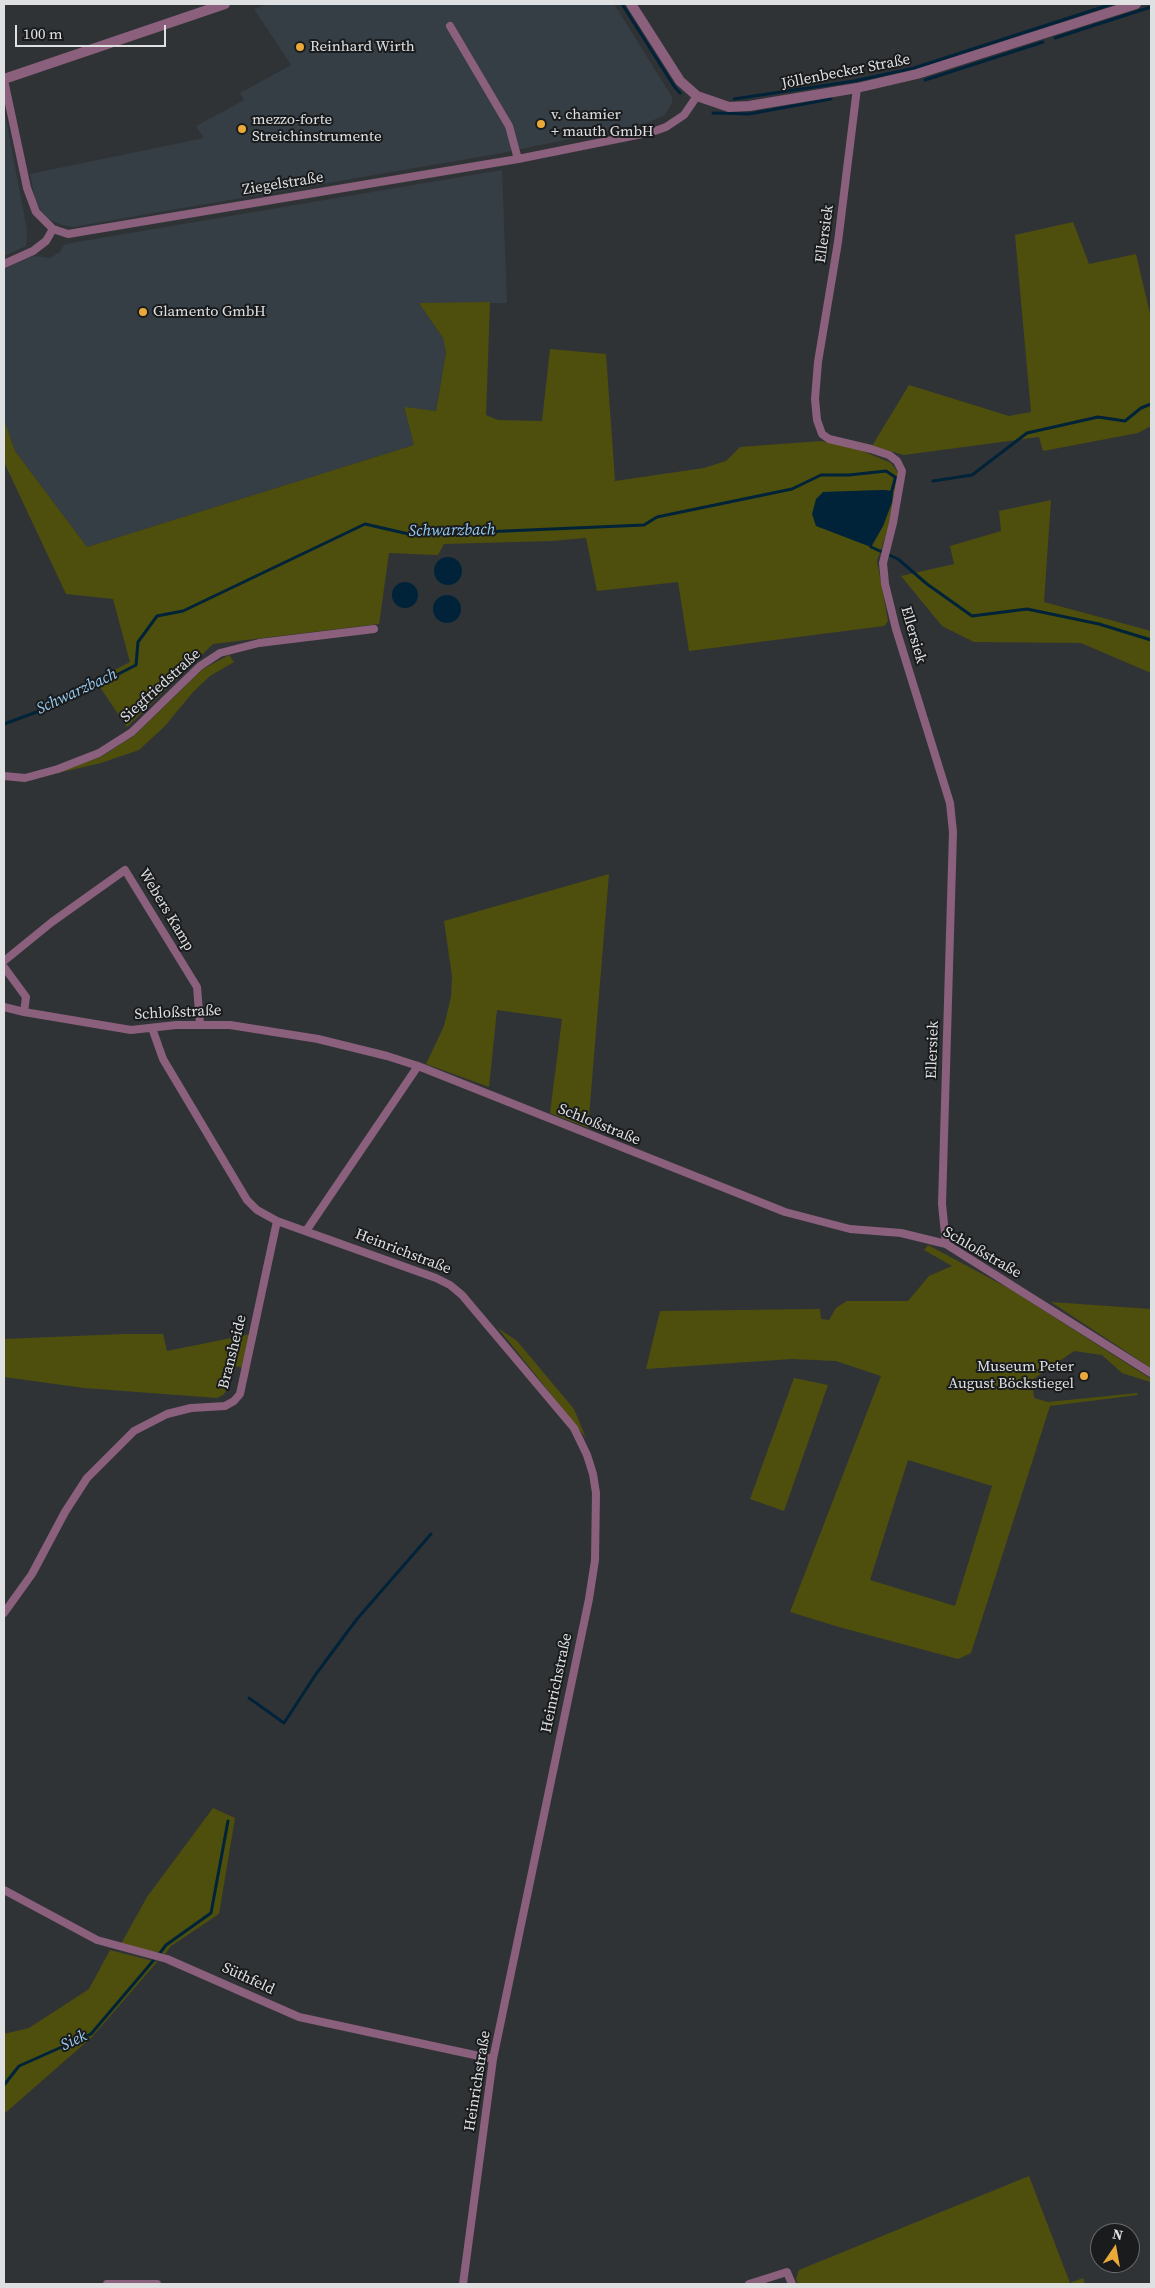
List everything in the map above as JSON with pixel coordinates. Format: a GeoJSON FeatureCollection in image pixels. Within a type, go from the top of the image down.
{"type":"FeatureCollection","features":[{"type":"Feature","properties":{"kind":"street"},"geometry":{"type":"LineString","coordinates":[[4,264],[33,251],[46,242],[53,229],[36,212],[27,188],[4,80],[225,4]]}},
{"type":"Feature","properties":{"kind":"street","name":"Jöllenbecker Straße"},"geometry":{"type":"LineString","coordinates":[[631,4],[680,81],[697,96],[729,107],[748,106],[858,88],[917,74],[1136,4]]}},
{"type":"Feature","properties":{"kind":"street"},"geometry":{"type":"LineString","coordinates":[[450,26],[509,126],[518,159]]}},
{"type":"Feature","properties":{"kind":"street","name":"Ellersiek"},"geometry":{"type":"LineString","coordinates":[[858,88],[838,242],[818,362],[815,399],[818,428],[829,439],[889,455],[897,461],[902,471],[899,496],[885,554],[885,584],[896,629],[950,803],[953,832],[942,1204],[946,1244]]}},
{"type":"Feature","properties":{"kind":"street","name":"Ziegelstraße"},"geometry":{"type":"LineString","coordinates":[[53,229],[68,234],[518,159],[652,132],[666,127],[684,115],[697,96]]}},
{"type":"Feature","properties":{"kind":"street","name":"Siegfriedstraße"},"geometry":{"type":"LineString","coordinates":[[4,776],[25,778],[58,769],[100,753],[132,732],[200,666],[220,653],[259,643],[374,629]]}},
{"type":"Feature","properties":{"kind":"street","name":"Webers Kamp"},"geometry":{"type":"LineString","coordinates":[[4,961],[52,922],[125,870],[197,987],[200,1024]]}},
{"type":"Feature","properties":{"kind":"street"},"geometry":{"type":"LineString","coordinates":[[4,967],[26,997],[24,1012]]}},
{"type":"Feature","properties":{"kind":"street","name":"Schloßstraße"},"geometry":{"type":"LineString","coordinates":[[4,1007],[131,1030],[200,1024],[230,1025],[281,1032],[364,1050],[418,1066],[785,1212],[850,1229],[901,1233],[946,1244],[1151,1373]]}},
{"type":"Feature","properties":{"kind":"street","name":"Heinrichstraße"},"geometry":{"type":"LineString","coordinates":[[152,1028],[163,1059],[247,1200],[257,1210],[277,1221],[450,1285],[462,1295],[574,1428],[587,1455],[593,1474],[596,1493],[595,1560],[589,1599],[493,2059],[463,2284]]}},
{"type":"Feature","properties":{"kind":"street"},"geometry":{"type":"LineString","coordinates":[[306,1231],[418,1066]]}},
{"type":"Feature","properties":{"kind":"street","name":"Bransheide"},"geometry":{"type":"LineString","coordinates":[[4,1613],[32,1574],[87,1478],[134,1431],[168,1414],[191,1408],[224,1406],[234,1401],[240,1394],[277,1221]]}},
{"type":"Feature","properties":{"kind":"street","name":"Süthfeld"},"geometry":{"type":"LineString","coordinates":[[4,1890],[97,1940],[167,1959],[299,2017],[493,2059]]}},
{"type":"Feature","properties":{"kind":"street"},"geometry":{"type":"LineString","coordinates":[[749,2284],[787,2272],[792,2284]]}},
{"type":"Feature","properties":{"kind":"street"},"geometry":{"type":"LineString","coordinates":[[107,2284],[156,2284]]}},
{"type":"Feature","properties":{"kind":"shaded area"},"geometry":{"type":"Polygon","coordinates":[[[269,4],[614,4],[672,97],[672,103],[665,115],[647,123],[502,153],[73,227],[50,220],[42,212],[35,199],[30,174],[204,138],[196,126],[244,100],[240,93],[291,65],[254,9],[269,4]]]}},
{"type":"Feature","properties":{"kind":"shaded area"},"geometry":{"type":"Polygon","coordinates":[[[4,109],[27,230],[26,246],[4,256],[4,109]]]}},
{"type":"Feature","properties":{"kind":"shaded area"},"geometry":{"type":"Polygon","coordinates":[[[502,170],[507,303],[419,303],[443,338],[446,352],[436,411],[404,408],[414,445],[87,547],[15,451],[4,420],[4,269],[33,256],[50,258],[60,252],[64,245],[71,243],[502,170]]]}},
{"type":"Feature","properties":{"kind":"shaded area"},"geometry":{"type":"Polygon","coordinates":[[[1073,222],[1089,264],[1136,254],[1151,318],[1151,426],[1138,433],[1043,451],[1039,437],[904,455],[872,446],[909,385],[1009,416],[1031,412],[1015,235],[1073,222]]]}},
{"type":"Feature","properties":{"kind":"shaded area"},"geometry":{"type":"Polygon","coordinates":[[[490,302],[486,415],[498,420],[542,421],[550,349],[606,354],[615,481],[704,468],[726,461],[740,447],[821,441],[860,450],[891,463],[899,474],[894,511],[877,561],[888,621],[884,626],[689,651],[678,582],[597,591],[586,538],[551,541],[444,544],[438,555],[389,553],[379,624],[213,644],[127,727],[95,680],[130,662],[113,599],[66,594],[4,462],[4,420],[15,451],[87,547],[414,445],[404,407],[436,411],[446,352],[443,338],[419,303],[490,302]],[[884,490],[823,492],[871,547],[883,526],[892,502],[893,492],[884,490]]]}},
{"type":"Feature","properties":{"kind":"shaded area"},"geometry":{"type":"Polygon","coordinates":[[[1051,500],[1044,602],[1151,631],[1151,673],[1081,643],[974,642],[942,626],[901,576],[954,564],[950,546],[1001,531],[999,511],[1051,500]]]}},
{"type":"Feature","properties":{"kind":"shaded area"},"geometry":{"type":"Polygon","coordinates":[[[229,655],[234,662],[210,676],[193,692],[165,726],[139,750],[101,763],[62,772],[101,757],[135,735],[203,669],[229,655]]]}},
{"type":"Feature","properties":{"kind":"shaded area"},"geometry":{"type":"Polygon","coordinates":[[[609,874],[588,1128],[550,1113],[562,1019],[497,1010],[489,1087],[426,1064],[444,1026],[451,997],[452,976],[444,921],[609,874]]]}},
{"type":"Feature","properties":{"kind":"shaded area"},"geometry":{"type":"Polygon","coordinates":[[[928,1245],[1010,1289],[1151,1379],[1150,1382],[1122,1373],[1102,1355],[1074,1351],[1032,1380],[1034,1398],[1048,1402],[1137,1393],[1138,1395],[1050,1406],[971,1653],[958,1659],[790,1612],[881,1376],[836,1361],[792,1359],[646,1369],[660,1311],[820,1309],[821,1319],[829,1320],[836,1308],[847,1301],[908,1301],[929,1276],[952,1266],[924,1250],[928,1245]],[[908,1460],[870,1580],[955,1606],[992,1486],[908,1460]]]}},
{"type":"Feature","properties":{"kind":"shaded area"},"geometry":{"type":"Polygon","coordinates":[[[1051,1302],[1151,1309],[1151,1368],[1051,1302]]]}},
{"type":"Feature","properties":{"kind":"shaded area"},"geometry":{"type":"Polygon","coordinates":[[[498,1328],[517,1341],[574,1409],[586,1438],[498,1328]]]}},
{"type":"Feature","properties":{"kind":"shaded area"},"geometry":{"type":"Polygon","coordinates":[[[163,1334],[167,1351],[251,1334],[243,1368],[236,1366],[228,1389],[217,1398],[84,1388],[4,1377],[4,1339],[163,1334]]]}},
{"type":"Feature","properties":{"kind":"shaded area"},"geometry":{"type":"Polygon","coordinates":[[[794,1378],[828,1385],[784,1511],[750,1499],[794,1378]]]}},
{"type":"Feature","properties":{"kind":"shaded area"},"geometry":{"type":"Polygon","coordinates":[[[213,1808],[235,1818],[219,1914],[171,1946],[165,1954],[121,1944],[147,1897],[213,1808]]]}},
{"type":"Feature","properties":{"kind":"shaded area"},"geometry":{"type":"Polygon","coordinates":[[[110,1950],[157,1962],[92,2037],[4,2114],[4,2034],[29,2028],[89,1989],[110,1950]]]}},
{"type":"Feature","properties":{"kind":"shaded area"},"geometry":{"type":"Polygon","coordinates":[[[1029,2176],[1070,2283],[1083,2278],[1085,2284],[798,2284],[796,2279],[799,2270],[1029,2176]]]}},
{"type":"Feature","properties":{"kind":"water"},"geometry":{"type":"Polygon","coordinates":[[[893,491],[892,502],[883,526],[871,547],[816,526],[812,514],[816,499],[823,492],[893,491]]]}},
{"type":"Feature","properties":{"kind":"water"},"geometry":{"type":"Polygon","coordinates":[[[448,557],[458,561],[462,571],[458,581],[448,585],[438,581],[434,571],[438,561],[448,557]]]}},
{"type":"Feature","properties":{"kind":"water"},"geometry":{"type":"Polygon","coordinates":[[[405,582],[414,586],[418,595],[414,604],[405,608],[396,604],[392,595],[396,586],[405,582]]]}},
{"type":"Feature","properties":{"kind":"water"},"geometry":{"type":"Polygon","coordinates":[[[447,595],[457,599],[461,609],[457,619],[447,623],[437,619],[433,609],[437,599],[447,595]]]}},
{"type":"Feature","properties":{"kind":"waterway"},"geometry":{"type":"LineString","coordinates":[[622,4],[680,93]]}},
{"type":"Feature","properties":{"kind":"waterway"},"geometry":{"type":"LineString","coordinates":[[734,99],[854,81],[914,68],[1112,4]]}},
{"type":"Feature","properties":{"kind":"waterway"},"geometry":{"type":"LineString","coordinates":[[1055,38],[1151,7]]}},
{"type":"Feature","properties":{"kind":"waterway"},"geometry":{"type":"LineString","coordinates":[[925,80],[1043,42]]}},
{"type":"Feature","properties":{"kind":"waterway"},"geometry":{"type":"LineString","coordinates":[[713,113],[749,114],[831,99]]}},
{"type":"Feature","properties":{"kind":"waterway","name":"Schwarzbach"},"geometry":{"type":"LineString","coordinates":[[933,481],[972,475],[1027,433],[1098,417],[1125,421],[1141,408],[1151,404]]}},
{"type":"Feature","properties":{"kind":"waterway","name":"Schwarzbach"},"geometry":{"type":"LineString","coordinates":[[4,724],[64,702],[136,665],[138,642],[157,616],[183,611],[365,524],[413,535],[644,525],[657,517],[792,489],[821,475],[849,475],[886,471],[898,479]]}},
{"type":"Feature","properties":{"kind":"waterway","name":"Schwarzbach"},"geometry":{"type":"LineString","coordinates":[[891,494],[895,479]]}},
{"type":"Feature","properties":{"kind":"waterway"},"geometry":{"type":"LineString","coordinates":[[870,544],[871,547],[898,559],[927,584],[972,616],[1027,609],[1099,624],[1151,640]]}},
{"type":"Feature","properties":{"kind":"waterway"},"geometry":{"type":"LineString","coordinates":[[249,1698],[284,1723],[316,1674],[357,1619],[431,1534]]}},
{"type":"Feature","properties":{"kind":"waterway","name":"Siek"},"geometry":{"type":"LineString","coordinates":[[160,1953],[166,1945],[211,1913],[228,1821]]}},
{"type":"Feature","properties":{"kind":"waterway","name":"Siek"},"geometry":{"type":"LineString","coordinates":[[4,2085],[19,2066],[91,2034],[153,1961]]}},
{"type":"Feature","properties":{"kind":"place","name":"Reinhard Wirth"},"geometry":{"type":"Point","coordinates":[300,47]}},
{"type":"Feature","properties":{"kind":"place","name":"v. chamier + mauth GmbH"},"geometry":{"type":"Point","coordinates":[541,124]}},
{"type":"Feature","properties":{"kind":"place","name":"mezzo-forte Streichinstrumente"},"geometry":{"type":"Point","coordinates":[242,129]}},
{"type":"Feature","properties":{"kind":"place","name":"Glamento GmbH"},"geometry":{"type":"Point","coordinates":[143,312]}},
{"type":"Feature","properties":{"kind":"place","name":"Museum Peter August Böckstiegel"},"geometry":{"type":"Point","coordinates":[1084,1376]}}]}
